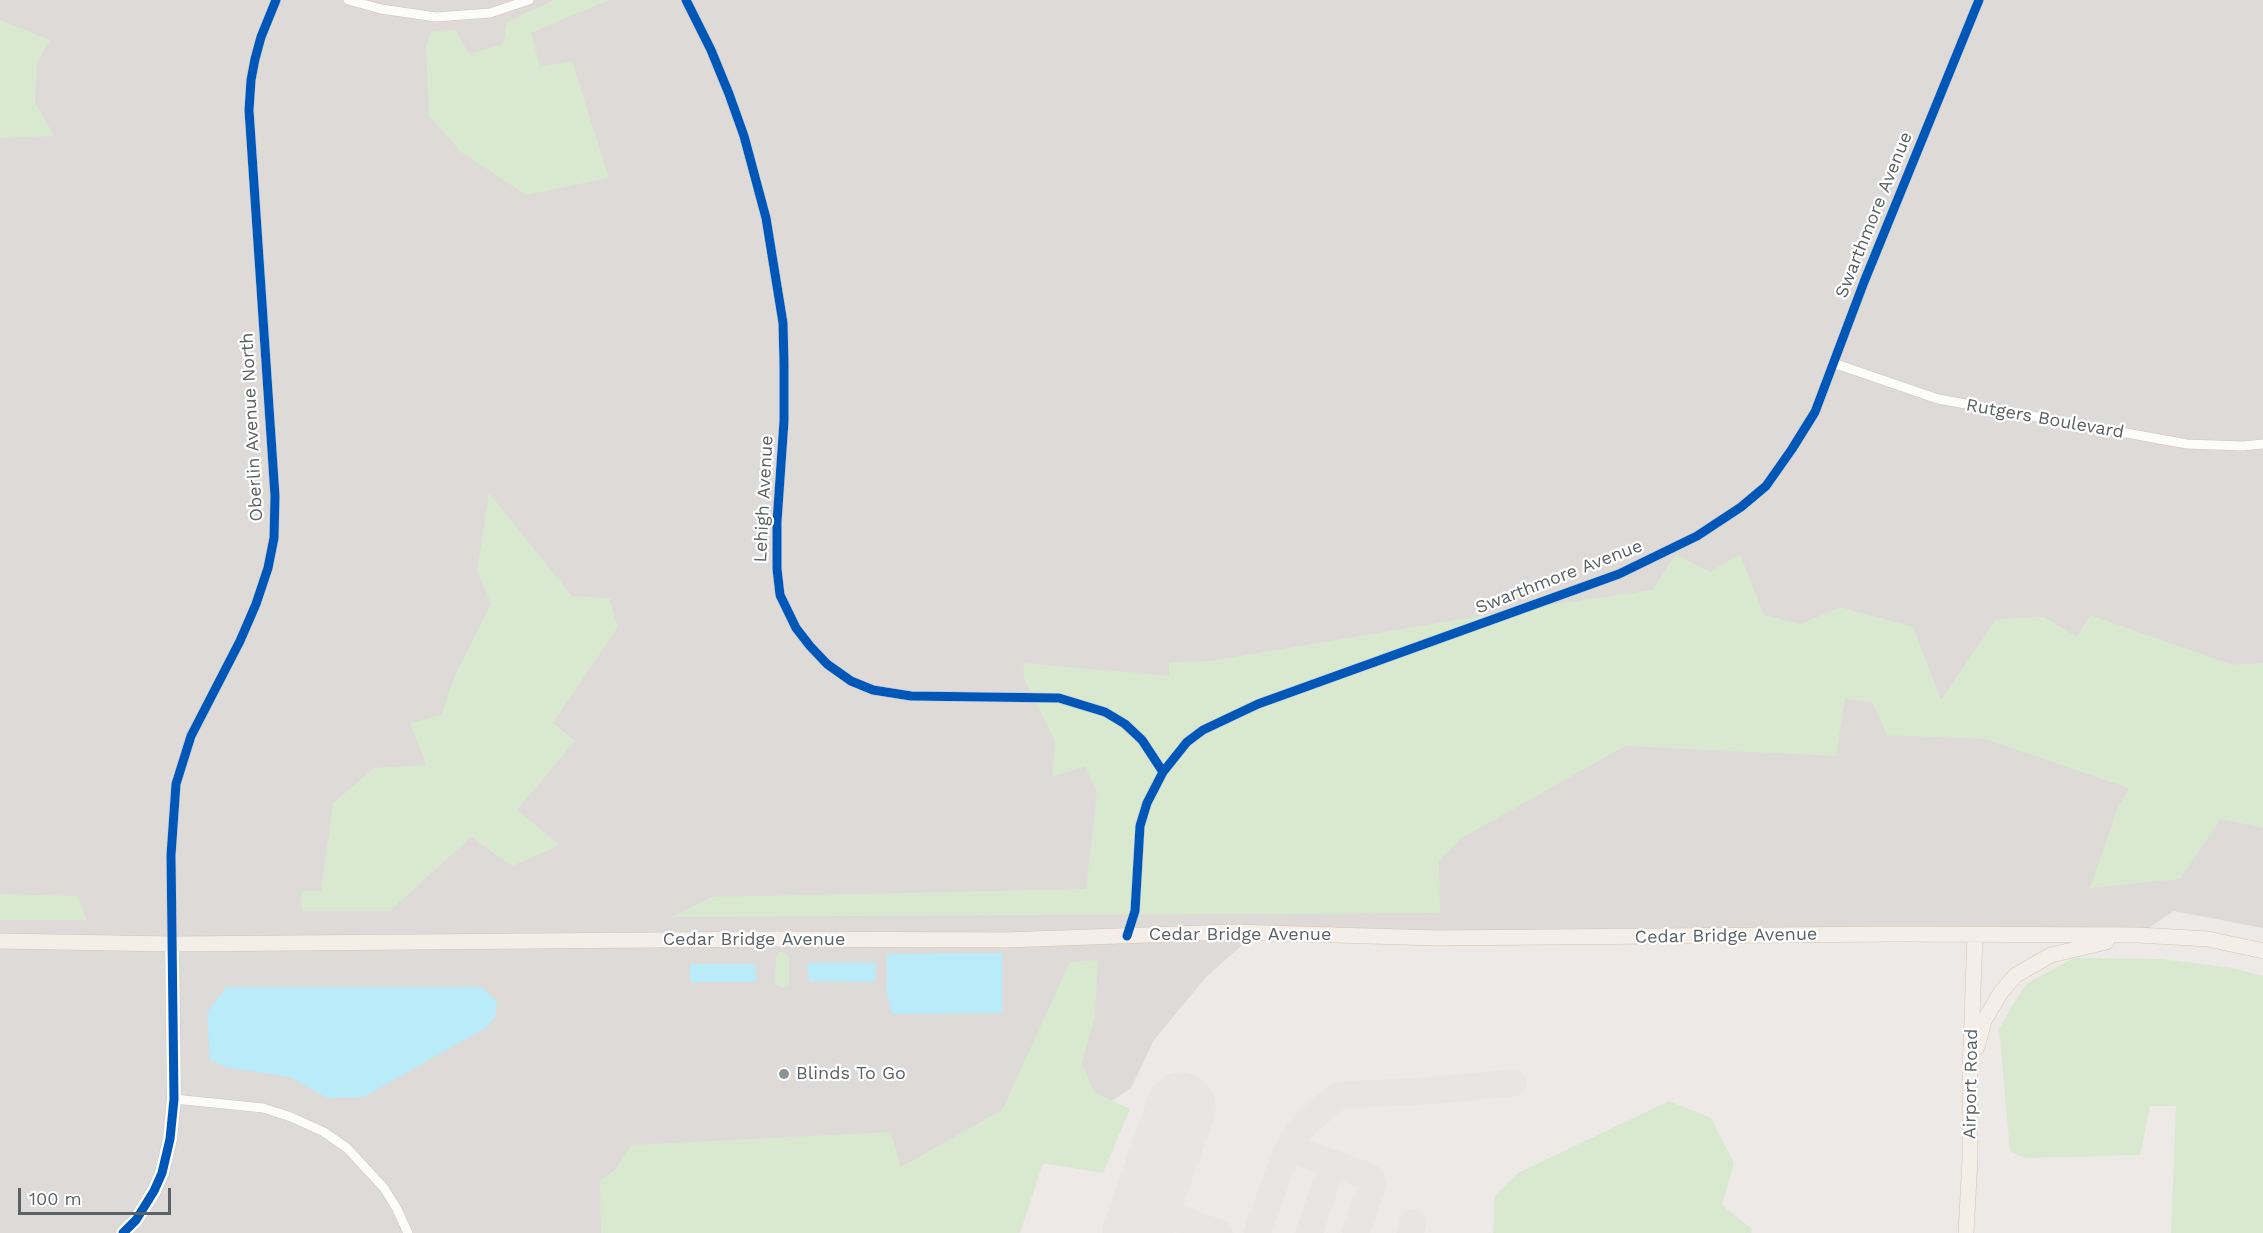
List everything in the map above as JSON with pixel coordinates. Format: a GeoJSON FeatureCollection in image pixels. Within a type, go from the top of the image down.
{"type":"FeatureCollection","features":[{"type":"Feature","properties":{"kind":"main road","name":"Cedar Bridge Avenue"},"geometry":{"type":"LineString","coordinates":[[0,941],[172,944],[774,939],[1005,940],[1232,932],[1437,938],[1884,934],[2138,935],[2208,939],[2263,951]]}},
{"type":"Feature","properties":{"kind":"main road","name":"Airport Road"},"geometry":{"type":"LineString","coordinates":[[1966,1233],[1976,935]]}},
{"type":"Feature","properties":{"kind":"main road"},"geometry":{"type":"LineString","coordinates":[[1970,1073],[1984,1022],[2001,992],[2016,975],[2051,954],[2138,935]]}},
{"type":"Feature","properties":{"kind":"street","name":"Oberlin Avenue North"},"geometry":{"type":"LineString","coordinates":[[172,944],[171,855],[176,784],[191,736],[240,641],[256,604],[268,568],[274,538],[275,496],[249,110],[250,80],[255,59],[276,0]]}},
{"type":"Feature","properties":{"kind":"street"},"geometry":{"type":"LineString","coordinates":[[348,0],[381,9],[436,17],[490,13],[529,0]]}},
{"type":"Feature","properties":{"kind":"street","name":"Lehigh Avenue"},"geometry":{"type":"LineString","coordinates":[[686,0],[711,50],[729,94],[744,136],[766,218],[783,323],[784,421],[777,522],[777,569],[780,595],[796,628],[827,664],[851,681],[873,690],[911,696],[1059,698],[1105,712],[1125,724],[1142,740],[1163,772]]}},
{"type":"Feature","properties":{"kind":"street","name":"Swarthmore Avenue"},"geometry":{"type":"LineString","coordinates":[[1127,936],[1135,911],[1140,826],[1148,803],[1163,772],[1187,742],[1203,730],[1258,704],[1619,574],[1697,536],[1741,507],[1766,486],[1815,412],[1979,0]]}},
{"type":"Feature","properties":{"kind":"street","name":"Rutgers Boulevard"},"geometry":{"type":"LineString","coordinates":[[1833,363],[1938,399],[2187,444],[2243,446],[2263,444]]}},
{"type":"Feature","properties":{"kind":"street"},"geometry":{"type":"LineString","coordinates":[[123,1233],[144,1208],[162,1173],[170,1139],[174,1099],[172,944]]}},
{"type":"Feature","properties":{"kind":"street"},"geometry":{"type":"LineString","coordinates":[[174,1099],[263,1108],[291,1117],[324,1132],[347,1148],[384,1188],[408,1233]]}},
{"type":"Feature","properties":{"kind":"shaded area"},"geometry":{"type":"Polygon","coordinates":[[[0,0],[2263,0],[2263,928],[2174,911],[2138,935],[1256,933],[1206,977],[1154,1040],[1131,1088],[1065,1131],[993,1233],[0,1233],[0,0]]]}},
{"type":"Feature","properties":{"kind":"green space"},"geometry":{"type":"Polygon","coordinates":[[[554,0],[609,0],[531,33],[540,67],[572,61],[609,178],[526,195],[461,152],[429,116],[426,47],[431,31],[456,30],[469,54],[503,44],[507,22],[554,0]]]}},
{"type":"Feature","properties":{"kind":"green space"},"geometry":{"type":"Polygon","coordinates":[[[0,20],[50,40],[37,63],[35,102],[54,136],[0,138],[0,20]]]}},
{"type":"Feature","properties":{"kind":"green space"},"geometry":{"type":"Polygon","coordinates":[[[489,493],[572,596],[609,598],[618,627],[553,723],[575,741],[517,810],[560,845],[512,866],[471,837],[390,911],[302,911],[301,891],[321,891],[333,803],[374,768],[426,765],[410,723],[441,715],[455,675],[491,604],[477,570],[489,493]]]}},
{"type":"Feature","properties":{"kind":"green space"},"geometry":{"type":"Polygon","coordinates":[[[1676,554],[1710,572],[1740,554],[1764,615],[1801,624],[1840,607],[1913,627],[1941,700],[1996,619],[2044,617],[2077,637],[2090,615],[2233,665],[2263,663],[2263,828],[2221,819],[2180,879],[2090,888],[2118,807],[2129,788],[1985,739],[1887,735],[1872,702],[1845,699],[1836,756],[1625,746],[1462,838],[1439,860],[1440,913],[672,917],[712,897],[1086,889],[1097,793],[1085,766],[1052,777],[1055,741],[1024,679],[1023,663],[1169,676],[1169,662],[1210,661],[1528,608],[1652,590],[1676,554]]]}},
{"type":"Feature","properties":{"kind":"green space"},"geometry":{"type":"Polygon","coordinates":[[[0,894],[77,896],[87,920],[0,920],[0,894]]]}},
{"type":"Feature","properties":{"kind":"green space"},"geometry":{"type":"Polygon","coordinates":[[[778,952],[783,952],[789,957],[789,982],[788,986],[782,988],[775,983],[778,952]]]}},
{"type":"Feature","properties":{"kind":"green space"},"geometry":{"type":"Polygon","coordinates":[[[2074,958],[2161,959],[2232,968],[2263,976],[2263,1233],[2171,1233],[2176,1106],[2150,1106],[2140,1155],[2025,1158],[2010,1151],[1999,1028],[2026,984],[2074,958]]]}},
{"type":"Feature","properties":{"kind":"green space"},"geometry":{"type":"Polygon","coordinates":[[[1098,960],[1095,1015],[1082,1063],[1094,1092],[1130,1109],[1103,1173],[1043,1163],[1020,1233],[601,1233],[600,1180],[614,1171],[632,1145],[891,1132],[901,1167],[1002,1110],[1070,962],[1098,960]]]}},
{"type":"Feature","properties":{"kind":"green space"},"geometry":{"type":"Polygon","coordinates":[[[1669,1101],[1711,1118],[1734,1163],[1722,1205],[1752,1229],[1751,1233],[1493,1233],[1495,1196],[1518,1173],[1669,1101]]]}},
{"type":"Feature","properties":{"kind":"water"},"geometry":{"type":"Polygon","coordinates":[[[1002,953],[1002,1013],[892,1014],[887,993],[887,954],[1002,953]]]}},
{"type":"Feature","properties":{"kind":"water"},"geometry":{"type":"Polygon","coordinates":[[[807,963],[876,963],[875,982],[809,981],[807,963]]]}},
{"type":"Feature","properties":{"kind":"water"},"geometry":{"type":"Polygon","coordinates":[[[690,964],[755,964],[756,982],[692,982],[690,964]]]}},
{"type":"Feature","properties":{"kind":"water"},"geometry":{"type":"Polygon","coordinates":[[[226,987],[482,987],[497,1002],[496,1016],[487,1027],[364,1097],[327,1098],[290,1077],[229,1068],[210,1060],[207,1013],[226,987]]]}},
{"type":"Feature","properties":{"kind":"taxiway"},"geometry":{"type":"LineString","coordinates":[[1257,1233],[1288,1148],[1303,1126],[1335,1098],[1343,1095],[1426,1091],[1513,1083]]}},
{"type":"Feature","properties":{"kind":"taxiway"},"geometry":{"type":"LineString","coordinates":[[1288,1148],[1371,1178],[1373,1184],[1356,1233]]}},
{"type":"Feature","properties":{"kind":"taxiway"},"geometry":{"type":"LineString","coordinates":[[1309,1233],[1333,1163]]}},
{"type":"Feature","properties":{"kind":"taxiway"},"geometry":{"type":"LineString","coordinates":[[1143,1218],[1157,1211],[1219,1233]]}},
{"type":"Feature","properties":{"kind":"taxiway"},"geometry":{"type":"LineString","coordinates":[[1410,1233],[1413,1223]]}},
{"type":"Feature","properties":{"kind":"runway"},"geometry":{"type":"LineString","coordinates":[[1137,1233],[1181,1107]]}},
{"type":"Feature","properties":{"kind":"cycle path"},"geometry":{"type":"LineString","coordinates":[[123,1233],[136,1220],[154,1191],[162,1173],[170,1139],[174,1099],[171,855],[176,784],[191,736],[240,641],[256,604],[268,568],[274,538],[275,496],[249,110],[255,59],[276,0]]}},
{"type":"Feature","properties":{"kind":"cycle path"},"geometry":{"type":"LineString","coordinates":[[686,0],[711,50],[729,94],[744,136],[766,218],[783,323],[784,421],[777,522],[777,569],[780,595],[796,628],[827,664],[851,681],[873,690],[911,696],[1059,698],[1105,712],[1125,724],[1142,740],[1163,772]]}},
{"type":"Feature","properties":{"kind":"cycle path"},"geometry":{"type":"LineString","coordinates":[[1127,936],[1135,911],[1140,826],[1147,803],[1163,772],[1187,742],[1203,730],[1258,704],[1619,574],[1697,536],[1741,507],[1766,486],[1815,412],[1864,282],[1979,0]]}},
{"type":"Feature","properties":{"kind":"place","name":"Blinds To Go"},"geometry":{"type":"Point","coordinates":[784,1074]}}]}
